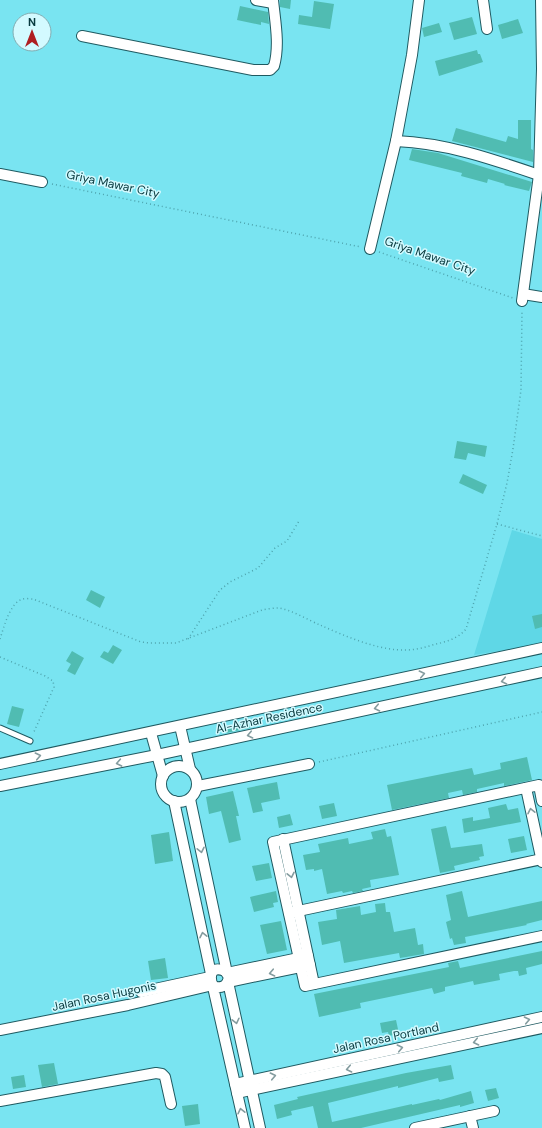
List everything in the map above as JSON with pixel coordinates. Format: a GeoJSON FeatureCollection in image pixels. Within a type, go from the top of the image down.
{"type":"FeatureCollection","features":[{"type":"Feature","properties":{"kind":"street"},"geometry":{"type":"LineString","coordinates":[[82,36],[253,70],[266,70],[272,68],[275,63],[276,36],[273,2],[256,0]]}},
{"type":"Feature","properties":{"kind":"street"},"geometry":{"type":"LineString","coordinates":[[370,249],[396,141],[412,56],[419,0]]}},
{"type":"Feature","properties":{"kind":"street"},"geometry":{"type":"LineString","coordinates":[[483,0],[487,29]]}},
{"type":"Feature","properties":{"kind":"street"},"geometry":{"type":"LineString","coordinates":[[541,0],[542,69],[539,175],[523,298],[542,297]]}},
{"type":"Feature","properties":{"kind":"street"},"geometry":{"type":"LineString","coordinates":[[396,141],[440,145],[539,175]]}},
{"type":"Feature","properties":{"kind":"street"},"geometry":{"type":"LineString","coordinates":[[0,174],[42,182]]}},
{"type":"Feature","properties":{"kind":"street","name":"Al-Azhar Residence"},"geometry":{"type":"LineString","coordinates":[[0,764],[542,648]]}},
{"type":"Feature","properties":{"kind":"street","name":"Al-Azhar Residence"},"geometry":{"type":"LineString","coordinates":[[0,786],[157,755],[542,672]]}},
{"type":"Feature","properties":{"kind":"street"},"geometry":{"type":"LineString","coordinates":[[180,726],[190,769]]}},
{"type":"Feature","properties":{"kind":"street"},"geometry":{"type":"LineString","coordinates":[[152,732],[163,776],[161,788],[163,793],[167,798],[177,802],[190,799],[196,793],[198,786],[197,777],[190,769],[180,765],[175,766],[170,768],[163,776]]}},
{"type":"Feature","properties":{"kind":"street"},"geometry":{"type":"LineString","coordinates":[[198,786],[309,764]]}},
{"type":"Feature","properties":{"kind":"street"},"geometry":{"type":"LineString","coordinates":[[542,801],[538,785],[273,842],[294,912],[304,961],[304,986],[542,936]]}},
{"type":"Feature","properties":{"kind":"street"},"geometry":{"type":"LineString","coordinates":[[294,912],[542,860],[526,788]]}},
{"type":"Feature","properties":{"kind":"street"},"geometry":{"type":"LineString","coordinates":[[190,799],[260,1128]]}},
{"type":"Feature","properties":{"kind":"street"},"geometry":{"type":"LineString","coordinates":[[174,801],[245,1128]]}},
{"type":"Feature","properties":{"kind":"street"},"geometry":{"type":"LineString","coordinates":[[180,831],[196,828]]}},
{"type":"Feature","properties":{"kind":"street"},"geometry":{"type":"LineString","coordinates":[[227,978],[304,961]]}},
{"type":"Feature","properties":{"kind":"street"},"geometry":{"type":"LineString","coordinates":[[216,970],[225,970],[227,978],[225,986],[220,988],[212,980],[216,970]]}},
{"type":"Feature","properties":{"kind":"street","name":"Jalan Rosa Hugonis"},"geometry":{"type":"LineString","coordinates":[[141,992],[212,980]]}},
{"type":"Feature","properties":{"kind":"street","name":"Jalan Rosa Hugonis"},"geometry":{"type":"LineString","coordinates":[[0,1030],[128,1005],[212,980]]}},
{"type":"Feature","properties":{"kind":"street","name":"Jalan Rosa Portland"},"geometry":{"type":"LineString","coordinates":[[251,1086],[542,1017]]}},
{"type":"Feature","properties":{"kind":"street","name":"Jalan Rosa Portland"},"geometry":{"type":"LineString","coordinates":[[236,1089],[542,1028]]}},
{"type":"Feature","properties":{"kind":"street"},"geometry":{"type":"LineString","coordinates":[[0,1101],[156,1073],[162,1074],[164,1077],[171,1104]]}},
{"type":"Feature","properties":{"kind":"street"},"geometry":{"type":"LineString","coordinates":[[415,1128],[494,1111]]}},
{"type":"Feature","properties":{"kind":"street"},"geometry":{"type":"LineString","coordinates":[[470,1116],[473,1128]]}},
{"type":"Feature","properties":{"kind":"lane"},"geometry":{"type":"LineString","coordinates":[[0,728],[30,740]]}},
{"type":"Feature","properties":{"kind":"path","name":"Griya Mawar City"},"geometry":{"type":"LineString","coordinates":[[42,182],[370,249],[523,298]]}},
{"type":"Feature","properties":{"kind":"path"},"geometry":{"type":"LineString","coordinates":[[0,639],[12,608],[16,602],[24,598],[32,599],[141,642],[170,643],[188,639],[262,610],[277,608],[293,613],[342,634],[393,650],[406,650],[434,645],[452,639],[462,633],[466,629],[497,524],[514,449],[521,390],[523,298]]}},
{"type":"Feature","properties":{"kind":"path"},"geometry":{"type":"LineString","coordinates":[[188,639],[220,590],[230,582],[258,568],[275,548],[287,541],[299,520]]}},
{"type":"Feature","properties":{"kind":"path"},"geometry":{"type":"LineString","coordinates":[[497,524],[542,536]]}},
{"type":"Feature","properties":{"kind":"path"},"geometry":{"type":"LineString","coordinates":[[0,657],[45,676],[53,681],[54,687],[30,740]]}},
{"type":"Feature","properties":{"kind":"path"},"geometry":{"type":"LineString","coordinates":[[309,764],[542,712]]}},
{"type":"Feature","properties":{"kind":"shaded area"},"geometry":{"type":"Polygon","coordinates":[[[512,530],[542,539],[542,644],[474,655],[512,530]]]}},
{"type":"Feature","properties":{"kind":"building"},"geometry":{"type":"Polygon","coordinates":[[[280,0],[291,0],[290,9],[280,7],[280,0]]]}},
{"type":"Feature","properties":{"kind":"building"},"geometry":{"type":"Polygon","coordinates":[[[314,1],[334,4],[330,29],[298,24],[299,15],[312,17],[314,1]]]}},
{"type":"Feature","properties":{"kind":"building"},"geometry":{"type":"Polygon","coordinates":[[[240,6],[268,12],[269,24],[261,22],[261,25],[237,20],[240,6]]]}},
{"type":"Feature","properties":{"kind":"building"},"geometry":{"type":"Polygon","coordinates":[[[472,17],[477,34],[454,40],[449,23],[472,17]]]}},
{"type":"Feature","properties":{"kind":"building"},"geometry":{"type":"Polygon","coordinates":[[[518,19],[523,33],[502,39],[498,25],[518,19]]]}},
{"type":"Feature","properties":{"kind":"building"},"geometry":{"type":"Polygon","coordinates":[[[439,23],[442,32],[424,37],[422,28],[439,23]]]}},
{"type":"Feature","properties":{"kind":"building"},"geometry":{"type":"Polygon","coordinates":[[[477,50],[483,62],[439,76],[435,61],[477,50]]]}},
{"type":"Feature","properties":{"kind":"building"},"geometry":{"type":"Polygon","coordinates":[[[518,120],[531,120],[531,149],[533,150],[533,162],[452,141],[456,128],[506,142],[508,136],[518,139],[518,120]]]}},
{"type":"Feature","properties":{"kind":"building"},"geometry":{"type":"Polygon","coordinates":[[[412,149],[438,153],[532,182],[529,191],[504,185],[505,184],[488,179],[487,183],[461,176],[462,173],[409,160],[412,149]]]}},
{"type":"Feature","properties":{"kind":"building"},"geometry":{"type":"Polygon","coordinates":[[[457,441],[487,446],[485,457],[468,453],[466,460],[454,458],[457,441]]]}},
{"type":"Feature","properties":{"kind":"building"},"geometry":{"type":"Polygon","coordinates":[[[463,474],[487,485],[483,494],[459,483],[463,474]]]}},
{"type":"Feature","properties":{"kind":"building"},"geometry":{"type":"Polygon","coordinates":[[[91,590],[105,597],[100,608],[86,600],[91,590]]]}},
{"type":"Feature","properties":{"kind":"building"},"geometry":{"type":"Polygon","coordinates":[[[542,614],[542,627],[535,629],[532,616],[542,614]]]}},
{"type":"Feature","properties":{"kind":"building"},"geometry":{"type":"Polygon","coordinates":[[[113,645],[122,650],[113,664],[100,657],[104,651],[108,653],[113,645]]]}},
{"type":"Feature","properties":{"kind":"building"},"geometry":{"type":"Polygon","coordinates":[[[72,651],[84,658],[75,675],[67,671],[71,664],[66,661],[72,651]]]}},
{"type":"Feature","properties":{"kind":"building"},"geometry":{"type":"Polygon","coordinates":[[[12,706],[24,709],[19,727],[7,724],[12,706]]]}},
{"type":"Feature","properties":{"kind":"building"},"geometry":{"type":"Polygon","coordinates":[[[249,723],[250,728],[226,733],[225,727],[249,723]]]}},
{"type":"Feature","properties":{"kind":"building"},"geometry":{"type":"Polygon","coordinates":[[[527,757],[532,780],[504,786],[504,783],[477,789],[477,792],[463,795],[462,790],[448,793],[449,798],[392,810],[387,785],[472,768],[474,775],[501,769],[500,763],[527,757]]]}},
{"type":"Feature","properties":{"kind":"building"},"geometry":{"type":"Polygon","coordinates":[[[277,782],[280,799],[261,803],[263,811],[253,813],[247,788],[277,782]]]}},
{"type":"Feature","properties":{"kind":"building"},"geometry":{"type":"Polygon","coordinates":[[[233,791],[239,816],[236,816],[241,840],[229,843],[221,811],[209,814],[206,797],[233,791]]]}},
{"type":"Feature","properties":{"kind":"building"},"geometry":{"type":"Polygon","coordinates":[[[334,803],[337,816],[322,819],[319,806],[334,803]]]}},
{"type":"Feature","properties":{"kind":"building"},"geometry":{"type":"Polygon","coordinates":[[[506,804],[508,810],[518,808],[521,822],[464,833],[462,819],[473,817],[473,821],[490,818],[488,808],[506,804]]]}},
{"type":"Feature","properties":{"kind":"building"},"geometry":{"type":"Polygon","coordinates":[[[290,814],[293,825],[279,828],[277,817],[290,814]]]}},
{"type":"Feature","properties":{"kind":"building"},"geometry":{"type":"Polygon","coordinates":[[[446,826],[451,848],[482,844],[484,856],[479,857],[480,860],[454,866],[455,870],[440,873],[431,829],[446,826]]]}},
{"type":"Feature","properties":{"kind":"building"},"geometry":{"type":"Polygon","coordinates":[[[385,829],[387,837],[391,836],[399,875],[370,880],[371,887],[362,889],[363,891],[343,893],[342,891],[327,894],[322,869],[314,871],[314,869],[306,870],[303,855],[320,852],[318,844],[348,838],[349,844],[373,839],[371,832],[385,829]]]}},
{"type":"Feature","properties":{"kind":"building"},"geometry":{"type":"Polygon","coordinates":[[[169,832],[173,861],[155,864],[151,835],[169,832]]]}},
{"type":"Feature","properties":{"kind":"building"},"geometry":{"type":"Polygon","coordinates":[[[524,836],[527,850],[511,853],[508,839],[524,836]]]}},
{"type":"Feature","properties":{"kind":"building"},"geometry":{"type":"Polygon","coordinates":[[[269,863],[272,878],[256,881],[252,866],[269,863]]]}},
{"type":"Feature","properties":{"kind":"building"},"geometry":{"type":"Polygon","coordinates":[[[276,891],[278,902],[273,903],[274,907],[254,912],[250,897],[276,891]]]}},
{"type":"Feature","properties":{"kind":"building"},"geometry":{"type":"Polygon","coordinates":[[[462,891],[468,917],[542,901],[542,920],[526,924],[527,925],[465,937],[466,943],[454,945],[452,938],[450,939],[446,922],[451,920],[446,895],[462,891]]]}},
{"type":"Feature","properties":{"kind":"building"},"geometry":{"type":"Polygon","coordinates":[[[385,903],[386,912],[390,912],[394,932],[415,928],[418,945],[423,944],[424,954],[400,958],[399,953],[344,963],[340,941],[322,945],[318,922],[337,919],[336,910],[360,906],[361,915],[376,912],[375,904],[385,903]]]}},
{"type":"Feature","properties":{"kind":"building"},"geometry":{"type":"Polygon","coordinates":[[[281,921],[287,950],[267,954],[260,925],[281,921]]]}},
{"type":"Feature","properties":{"kind":"building"},"geometry":{"type":"Polygon","coordinates":[[[542,951],[542,964],[526,968],[527,974],[519,976],[518,971],[514,971],[499,974],[500,980],[474,985],[473,981],[445,987],[445,991],[434,994],[432,988],[360,1003],[361,1008],[319,1017],[314,994],[449,967],[448,963],[458,961],[460,968],[542,951]]]}},
{"type":"Feature","properties":{"kind":"building"},"geometry":{"type":"Polygon","coordinates":[[[165,958],[168,978],[151,980],[148,961],[165,958]]]}},
{"type":"Feature","properties":{"kind":"building"},"geometry":{"type":"Polygon","coordinates":[[[396,1020],[399,1034],[389,1036],[388,1032],[382,1033],[380,1023],[396,1020]]]}},
{"type":"Feature","properties":{"kind":"building"},"geometry":{"type":"Polygon","coordinates":[[[54,1063],[58,1084],[42,1087],[38,1065],[54,1063]]]}},
{"type":"Feature","properties":{"kind":"building"},"geometry":{"type":"Polygon","coordinates":[[[451,1065],[454,1079],[439,1082],[438,1078],[328,1103],[332,1122],[412,1104],[440,1100],[471,1091],[474,1103],[361,1128],[318,1128],[313,1106],[291,1111],[292,1115],[277,1119],[274,1105],[298,1099],[297,1097],[406,1073],[451,1065]]]}},
{"type":"Feature","properties":{"kind":"building"},"geometry":{"type":"Polygon","coordinates":[[[24,1075],[26,1087],[13,1089],[11,1077],[24,1075]]]}},
{"type":"Feature","properties":{"kind":"building"},"geometry":{"type":"Polygon","coordinates":[[[496,1088],[499,1098],[488,1101],[485,1090],[496,1088]]]}},
{"type":"Feature","properties":{"kind":"building"},"geometry":{"type":"Polygon","coordinates":[[[198,1104],[200,1124],[185,1126],[182,1106],[198,1104]]]}}]}
